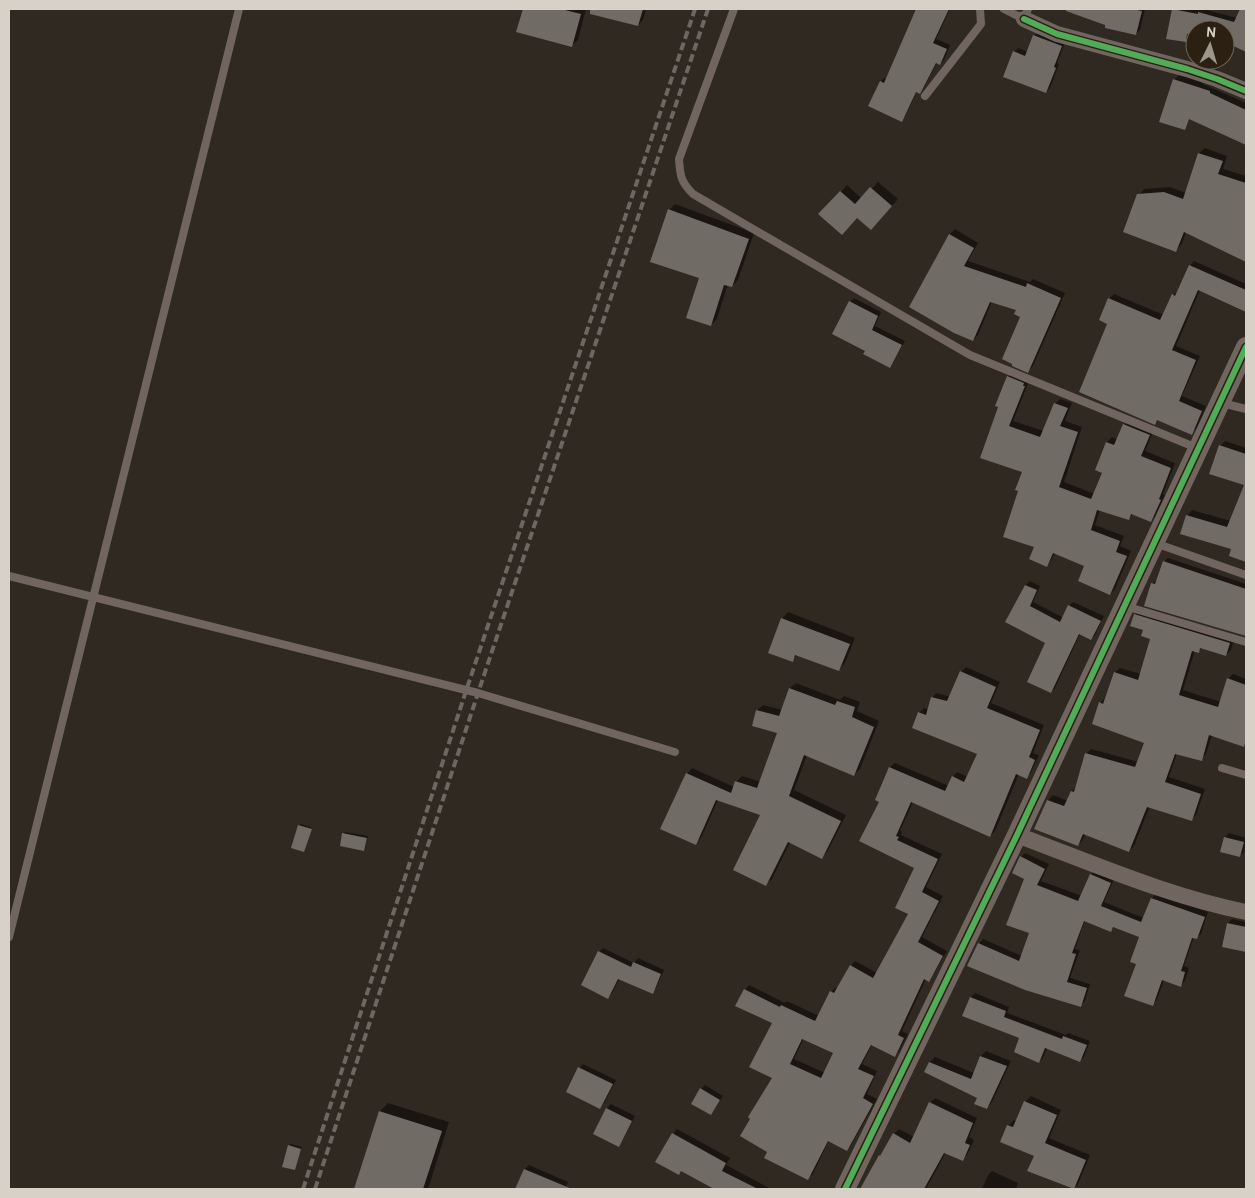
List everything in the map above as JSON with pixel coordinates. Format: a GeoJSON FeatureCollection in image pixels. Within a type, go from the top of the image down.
{"type":"FeatureCollection","features":[{"type":"Feature","properties":{"kind":"street"},"geometry":{"type":"LineString","coordinates":[[1026,14],[1057,34],[1217,78],[1246,91]]}},
{"type":"Feature","properties":{"kind":"street"},"geometry":{"type":"LineString","coordinates":[[845,1189],[1017,834],[1246,347]]}},
{"type":"Feature","properties":{"kind":"street"},"geometry":{"type":"LineString","coordinates":[[1017,834],[1166,892],[1210,905],[1246,912]]}},
{"type":"Feature","properties":{"kind":"lane"},"geometry":{"type":"LineString","coordinates":[[9,937],[239,9]]}},
{"type":"Feature","properties":{"kind":"lane"},"geometry":{"type":"LineString","coordinates":[[734,9],[679,159],[680,174],[684,185],[693,194],[970,355],[1198,449]]}},
{"type":"Feature","properties":{"kind":"lane"},"geometry":{"type":"LineString","coordinates":[[925,96],[981,24],[980,9]]}},
{"type":"Feature","properties":{"kind":"lane"},"geometry":{"type":"LineString","coordinates":[[1004,9],[1026,14]]}},
{"type":"Feature","properties":{"kind":"lane"},"geometry":{"type":"LineString","coordinates":[[1220,402],[1246,409]]}},
{"type":"Feature","properties":{"kind":"lane"},"geometry":{"type":"LineString","coordinates":[[1155,543],[1246,575]]}},
{"type":"Feature","properties":{"kind":"lane"},"geometry":{"type":"LineString","coordinates":[[9,576],[478,693],[674,752]]}},
{"type":"Feature","properties":{"kind":"lane"},"geometry":{"type":"LineString","coordinates":[[1125,606],[1246,642]]}},
{"type":"Feature","properties":{"kind":"lane"},"geometry":{"type":"LineString","coordinates":[[1222,768],[1246,775]]}},
{"type":"Feature","properties":{"kind":"building"},"geometry":{"type":"Polygon","coordinates":[[[523,9],[561,9],[581,14],[572,47],[516,32],[523,9]]]}},
{"type":"Feature","properties":{"kind":"building"},"geometry":{"type":"Polygon","coordinates":[[[590,9],[643,9],[638,26],[590,14],[590,9]]]}},
{"type":"Feature","properties":{"kind":"building"},"geometry":{"type":"Polygon","coordinates":[[[916,9],[949,9],[933,43],[947,49],[940,65],[936,63],[920,94],[916,92],[902,122],[868,106],[880,81],[884,83],[916,9]]]}},
{"type":"Feature","properties":{"kind":"building"},"geometry":{"type":"Polygon","coordinates":[[[1066,9],[1132,9],[1142,11],[1136,35],[1105,28],[1105,25],[1066,11],[1066,9]]]}},
{"type":"Feature","properties":{"kind":"building"},"geometry":{"type":"Polygon","coordinates":[[[1172,9],[1198,14],[1198,12],[1227,20],[1185,20],[1185,42],[1166,39],[1172,9]]]}},
{"type":"Feature","properties":{"kind":"building"},"geometry":{"type":"Polygon","coordinates":[[[1240,9],[1246,9],[1246,52],[1235,47],[1235,20],[1240,9]]]}},
{"type":"Feature","properties":{"kind":"building"},"geometry":{"type":"Polygon","coordinates":[[[1033,35],[1062,46],[1046,93],[1003,77],[1013,51],[1025,56],[1033,35]]]}},
{"type":"Feature","properties":{"kind":"building"},"geometry":{"type":"Polygon","coordinates":[[[1173,79],[1210,91],[1210,93],[1246,110],[1246,145],[1189,119],[1185,130],[1159,122],[1173,79]]]}},
{"type":"Feature","properties":{"kind":"building"},"geometry":{"type":"Polygon","coordinates":[[[1198,153],[1223,161],[1218,174],[1246,183],[1246,262],[1184,232],[1176,252],[1123,232],[1137,194],[1164,192],[1183,199],[1198,153]]]}},
{"type":"Feature","properties":{"kind":"building"},"geometry":{"type":"Polygon","coordinates":[[[870,187],[892,206],[871,230],[857,218],[842,235],[818,214],[840,191],[855,204],[870,187]]]}},
{"type":"Feature","properties":{"kind":"building"},"geometry":{"type":"Polygon","coordinates":[[[668,209],[749,239],[732,287],[724,285],[711,326],[686,318],[699,278],[650,262],[668,209]]]}},
{"type":"Feature","properties":{"kind":"building"},"geometry":{"type":"Polygon","coordinates":[[[949,234],[974,248],[964,266],[1026,287],[1027,283],[1061,298],[1028,373],[1002,359],[1020,317],[1014,314],[1016,310],[990,302],[973,341],[954,333],[909,307],[949,234]]]}},
{"type":"Feature","properties":{"kind":"building"},"geometry":{"type":"Polygon","coordinates":[[[1189,265],[1246,290],[1246,312],[1198,290],[1172,350],[1196,360],[1179,401],[1202,411],[1192,435],[1157,420],[1155,425],[1079,392],[1107,324],[1099,320],[1108,298],[1160,320],[1172,294],[1175,296],[1189,265]]]}},
{"type":"Feature","properties":{"kind":"building"},"geometry":{"type":"Polygon","coordinates":[[[849,301],[878,316],[872,330],[902,345],[890,368],[863,354],[865,351],[832,334],[849,301]]]}},
{"type":"Feature","properties":{"kind":"building"},"geometry":{"type":"Polygon","coordinates":[[[1007,376],[1024,383],[1023,386],[1025,386],[1009,426],[1040,437],[1054,403],[1068,408],[1060,426],[1078,432],[1059,487],[1091,499],[1102,473],[1095,470],[1106,442],[1114,445],[1123,424],[1150,435],[1141,456],[1171,468],[1159,499],[1161,500],[1151,522],[1131,514],[1129,520],[1097,510],[1091,530],[1120,541],[1116,552],[1127,556],[1110,595],[1078,581],[1084,566],[1053,553],[1047,567],[1029,559],[1034,547],[1003,537],[1018,491],[1015,490],[1022,472],[980,458],[998,407],[995,406],[1007,376]]]}},
{"type":"Feature","properties":{"kind":"building"},"geometry":{"type":"Polygon","coordinates":[[[1219,445],[1246,454],[1246,562],[1229,556],[1231,549],[1180,534],[1186,515],[1227,527],[1244,485],[1209,474],[1219,445]]]}},
{"type":"Feature","properties":{"kind":"building"},"geometry":{"type":"Polygon","coordinates":[[[1163,561],[1246,589],[1246,636],[1144,606],[1151,583],[1155,584],[1163,561]]]}},
{"type":"Feature","properties":{"kind":"building"},"geometry":{"type":"Polygon","coordinates":[[[1025,585],[1037,590],[1030,606],[1060,622],[1068,605],[1101,621],[1091,640],[1079,634],[1051,693],[1027,682],[1045,643],[1005,622],[1025,585]]]}},
{"type":"Feature","properties":{"kind":"building"},"geometry":{"type":"Polygon","coordinates":[[[1134,614],[1230,643],[1226,656],[1200,648],[1199,653],[1192,651],[1179,695],[1218,707],[1227,678],[1246,685],[1246,739],[1244,747],[1209,735],[1202,761],[1175,754],[1165,782],[1201,794],[1192,821],[1147,807],[1129,852],[1083,834],[1078,846],[1034,829],[1047,800],[1064,806],[1071,791],[1074,792],[1085,753],[1135,767],[1144,743],[1092,724],[1099,702],[1103,704],[1114,672],[1138,680],[1150,639],[1141,636],[1143,630],[1130,626],[1134,614]]]}},
{"type":"Feature","properties":{"kind":"building"},"geometry":{"type":"Polygon","coordinates":[[[781,618],[850,644],[839,671],[795,655],[793,662],[768,653],[781,618]]]}},
{"type":"Feature","properties":{"kind":"building"},"geometry":{"type":"Polygon","coordinates":[[[960,671],[996,687],[987,708],[1040,730],[1029,757],[1035,760],[1027,779],[1016,774],[990,837],[911,802],[896,836],[899,837],[897,840],[938,859],[922,892],[939,901],[918,942],[943,956],[929,982],[924,979],[898,1035],[904,1038],[895,1057],[871,1045],[858,1069],[874,1076],[863,1098],[873,1104],[847,1151],[828,1141],[808,1180],[764,1158],[767,1152],[740,1136],[750,1119],[748,1117],[772,1078],[749,1067],[772,1023],[735,1006],[744,989],[780,1007],[781,1005],[815,1021],[830,991],[834,993],[850,965],[873,978],[908,914],[895,908],[914,868],[859,841],[879,802],[875,800],[889,767],[945,791],[952,776],[964,782],[977,754],[912,728],[918,712],[926,715],[931,697],[947,701],[960,671]],[[802,1039],[790,1064],[821,1078],[833,1053],[802,1039]]]}},
{"type":"Feature","properties":{"kind":"building"},"geometry":{"type":"Polygon","coordinates":[[[789,688],[835,705],[837,701],[855,707],[852,717],[874,727],[854,776],[804,755],[789,796],[841,821],[822,859],[788,842],[766,886],[733,870],[760,815],[716,800],[696,845],[660,829],[686,773],[731,793],[735,781],[757,788],[777,733],[752,726],[756,710],[779,716],[789,688]]]}},
{"type":"Feature","properties":{"kind":"building"},"geometry":{"type":"Polygon","coordinates":[[[298,825],[312,829],[304,852],[291,848],[298,825]]]}},
{"type":"Feature","properties":{"kind":"building"},"geometry":{"type":"Polygon","coordinates":[[[342,833],[367,838],[364,851],[340,846],[342,833]]]}},
{"type":"Feature","properties":{"kind":"building"},"geometry":{"type":"Polygon","coordinates":[[[1224,837],[1244,842],[1240,857],[1220,852],[1224,837]]]}},
{"type":"Feature","properties":{"kind":"building"},"geometry":{"type":"Polygon","coordinates":[[[1020,856],[1045,869],[1037,885],[1078,901],[1090,874],[1111,883],[1101,906],[1141,922],[1151,898],[1205,917],[1197,939],[1192,938],[1181,971],[1185,972],[1181,987],[1162,980],[1153,1006],[1124,996],[1136,964],[1130,962],[1139,937],[1113,927],[1111,932],[1084,921],[1072,953],[1076,954],[1067,982],[1087,988],[1081,1007],[1025,990],[967,966],[978,943],[1019,961],[1029,933],[1006,925],[1024,879],[1012,873],[1020,856]]]}},
{"type":"Feature","properties":{"kind":"building"},"geometry":{"type":"Polygon","coordinates":[[[1227,923],[1246,927],[1246,952],[1222,947],[1227,923]]]}},
{"type":"Feature","properties":{"kind":"building"},"geometry":{"type":"Polygon","coordinates":[[[598,951],[631,967],[633,962],[661,974],[653,994],[618,979],[608,999],[581,985],[598,951]]]}},
{"type":"Feature","properties":{"kind":"building"},"geometry":{"type":"Polygon","coordinates":[[[970,997],[1006,1011],[1004,1017],[1062,1039],[1063,1036],[1087,1045],[1080,1062],[1045,1048],[1039,1063],[1014,1052],[1019,1038],[962,1016],[970,997]]]}},
{"type":"Feature","properties":{"kind":"building"},"geometry":{"type":"Polygon","coordinates":[[[980,1056],[1007,1066],[987,1109],[974,1104],[977,1098],[924,1072],[929,1062],[971,1079],[980,1056]]]}},
{"type":"Feature","properties":{"kind":"building"},"geometry":{"type":"Polygon","coordinates":[[[578,1067],[613,1084],[600,1109],[566,1092],[578,1067]]]}},
{"type":"Feature","properties":{"kind":"building"},"geometry":{"type":"Polygon","coordinates":[[[700,1088],[720,1100],[711,1115],[691,1104],[700,1088]]]}},
{"type":"Feature","properties":{"kind":"building"},"geometry":{"type":"Polygon","coordinates":[[[1024,1101],[1057,1115],[1045,1143],[1086,1160],[1074,1189],[1027,1171],[1034,1156],[1000,1142],[1007,1125],[1013,1127],[1024,1101]]]}},
{"type":"Feature","properties":{"kind":"building"},"geometry":{"type":"Polygon","coordinates":[[[929,1102],[973,1123],[965,1143],[970,1145],[963,1161],[944,1153],[924,1189],[860,1189],[893,1133],[910,1143],[929,1102]]]}},
{"type":"Feature","properties":{"kind":"building"},"geometry":{"type":"Polygon","coordinates":[[[606,1108],[632,1121],[619,1147],[593,1134],[606,1108]]]}},
{"type":"Feature","properties":{"kind":"building"},"geometry":{"type":"Polygon","coordinates":[[[379,1111],[442,1131],[423,1189],[354,1189],[379,1111]]]}},
{"type":"Feature","properties":{"kind":"building"},"geometry":{"type":"Polygon","coordinates":[[[672,1133],[726,1163],[722,1171],[758,1189],[714,1189],[681,1171],[679,1175],[655,1162],[672,1133]]]}},
{"type":"Feature","properties":{"kind":"building"},"geometry":{"type":"Polygon","coordinates":[[[288,1145],[301,1149],[295,1170],[282,1167],[288,1145]]]}},
{"type":"Feature","properties":{"kind":"building"},"geometry":{"type":"Polygon","coordinates":[[[524,1169],[572,1189],[515,1189],[524,1169]]]}},
{"type":"Feature","properties":{"kind":"railway"},"geometry":{"type":"LineString","coordinates":[[303,1189],[466,691],[695,9]]}},
{"type":"Feature","properties":{"kind":"railway"},"geometry":{"type":"LineString","coordinates":[[315,1189],[478,693],[708,9]]}},
{"type":"Feature","properties":{"kind":"cycle path"},"geometry":{"type":"LineString","coordinates":[[1024,19],[1057,34],[1187,69],[1246,91]]}},
{"type":"Feature","properties":{"kind":"cycle path"},"geometry":{"type":"LineString","coordinates":[[845,1189],[1017,835],[1246,347]]}}]}
